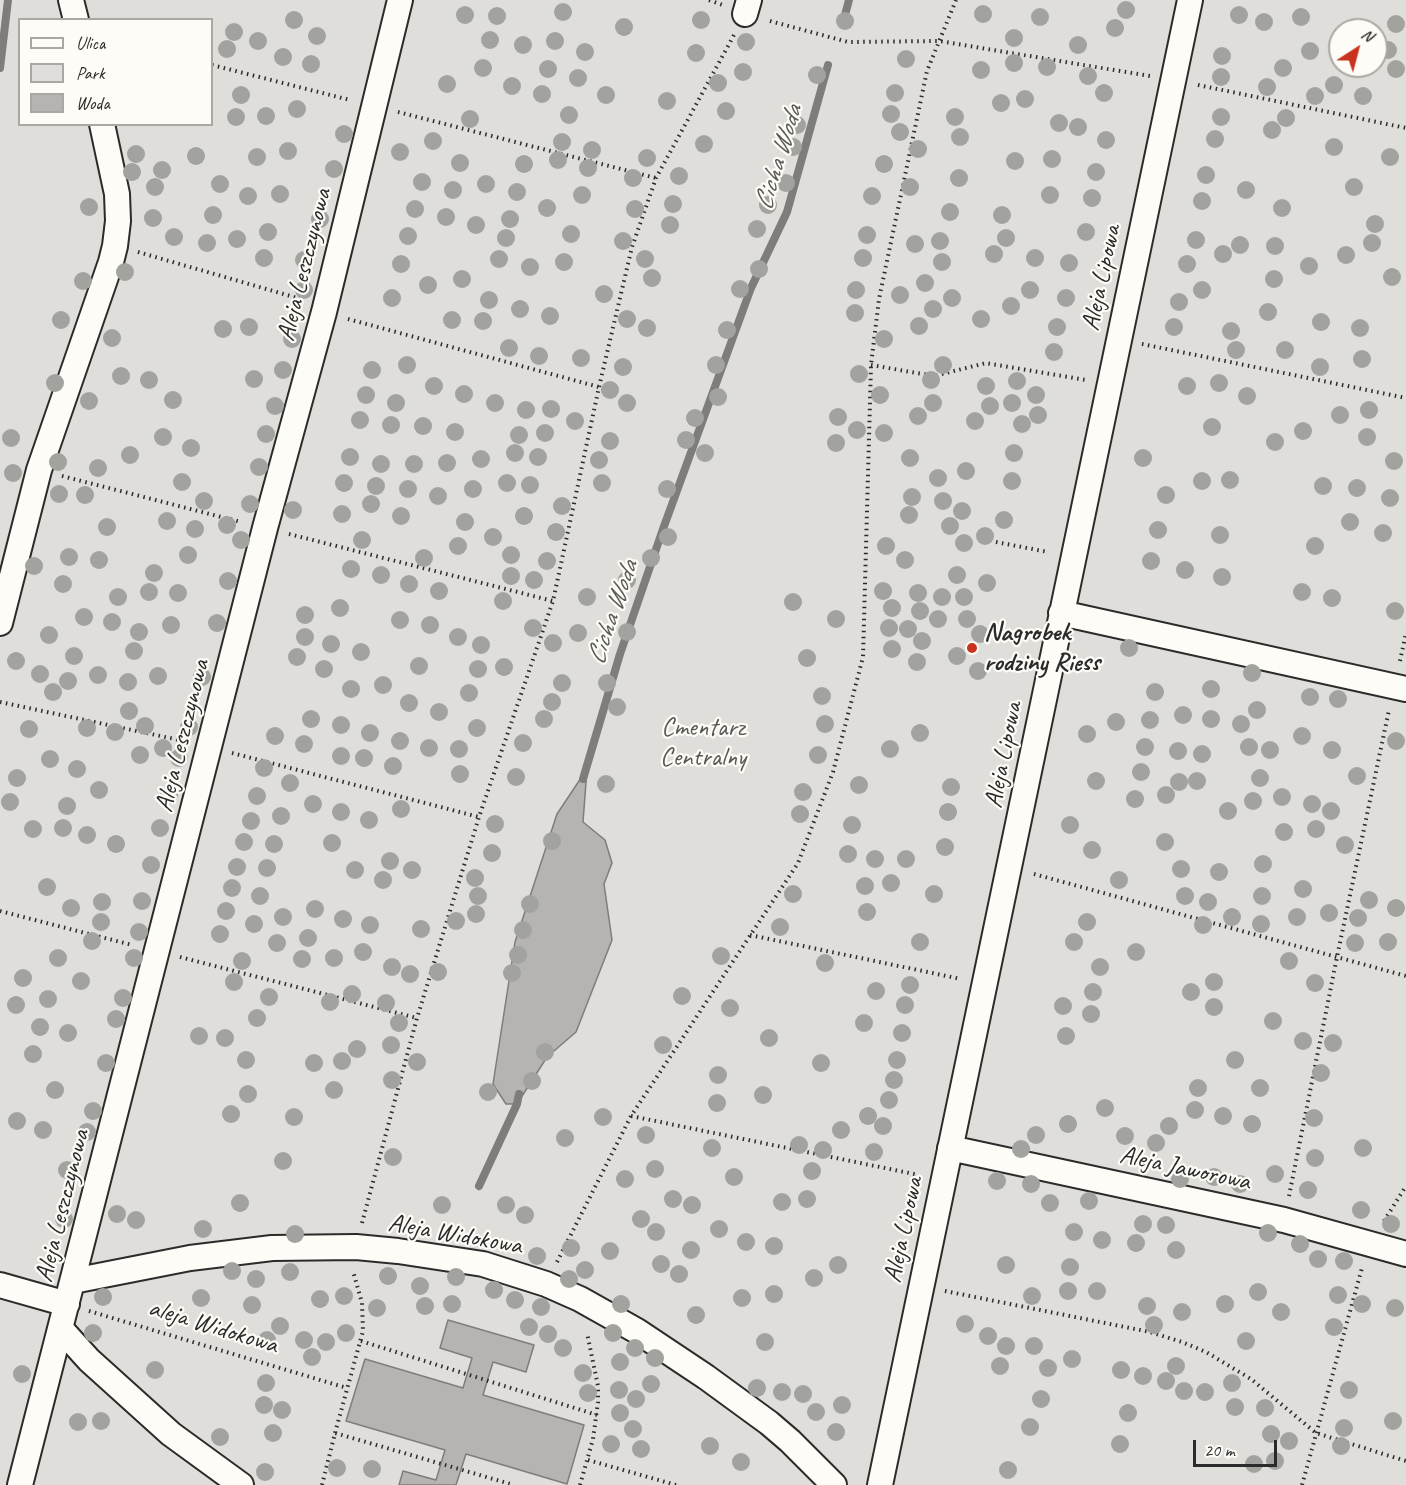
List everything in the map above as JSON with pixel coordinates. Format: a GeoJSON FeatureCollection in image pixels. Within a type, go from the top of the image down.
{"type":"FeatureCollection","features":[{"type":"Feature","properties":{"kind":"street"},"geometry":{"type":"LineString","coordinates":[[71,0],[76,18]]}},
{"type":"Feature","properties":{"kind":"street","name":"Aleja Leszczynowa"},"geometry":{"type":"LineString","coordinates":[[20,1485],[265,528],[324,312],[400,0]]}},
{"type":"Feature","properties":{"kind":"street","name":"Aleja Lipowa"},"geometry":{"type":"LineString","coordinates":[[880,1485],[1190,0]]}},
{"type":"Feature","properties":{"kind":"street"},"geometry":{"type":"LineString","coordinates":[[0,623],[39,470],[115,246],[118,221],[117,195],[102,126]]}},
{"type":"Feature","properties":{"kind":"street"},"geometry":{"type":"LineString","coordinates":[[1062,613],[1400,688]]}},
{"type":"Feature","properties":{"kind":"street","name":"Aleja Jaworowa"},"geometry":{"type":"LineString","coordinates":[[950,1148],[1284,1220],[1406,1254]]}},
{"type":"Feature","properties":{"kind":"street","name":"Aleja Widokowa"},"geometry":{"type":"LineString","coordinates":[[73,1281],[190,1258],[237,1251],[308,1246],[398,1251],[483,1264],[546,1284],[580,1299],[637,1331],[741,1402],[790,1441],[834,1485]]}},
{"type":"Feature","properties":{"kind":"street"},"geometry":{"type":"LineString","coordinates":[[0,1285],[67,1304]]}},
{"type":"Feature","properties":{"kind":"street"},"geometry":{"type":"LineString","coordinates":[[61,1329],[89,1360],[171,1434],[242,1485]]}},
{"type":"Feature","properties":{"kind":"path"},"geometry":{"type":"LineString","coordinates":[[710,0],[747,7],[848,42],[939,41],[1174,80],[1406,128]]}},
{"type":"Feature","properties":{"kind":"path"},"geometry":{"type":"LineString","coordinates":[[546,1284],[632,1116],[798,863],[833,772],[863,657],[871,366],[879,299],[927,71],[956,0]]}},
{"type":"Feature","properties":{"kind":"path"},"geometry":{"type":"LineString","coordinates":[[322,1485],[361,1341],[362,1303],[351,1247],[417,1018],[479,817],[553,601],[632,247],[656,178],[747,7]]}},
{"type":"Feature","properties":{"kind":"path"},"geometry":{"type":"LineString","coordinates":[[213,65],[656,178]]}},
{"type":"Feature","properties":{"kind":"path"},"geometry":{"type":"LineString","coordinates":[[115,246],[311,302],[324,312],[599,387]]}},
{"type":"Feature","properties":{"kind":"path"},"geometry":{"type":"LineString","coordinates":[[1119,340],[1406,398]]}},
{"type":"Feature","properties":{"kind":"path"},"geometry":{"type":"LineString","coordinates":[[871,366],[934,376],[986,363],[1109,384]]}},
{"type":"Feature","properties":{"kind":"path"},"geometry":{"type":"LineString","coordinates":[[39,470],[553,601]]}},
{"type":"Feature","properties":{"kind":"path"},"geometry":{"type":"LineString","coordinates":[[996,542],[1074,557]]}},
{"type":"Feature","properties":{"kind":"path"},"geometry":{"type":"LineString","coordinates":[[1284,1220],[1336,957],[1400,688],[1406,633]]}},
{"type":"Feature","properties":{"kind":"path"},"geometry":{"type":"LineString","coordinates":[[0,702],[209,747],[479,817]]}},
{"type":"Feature","properties":{"kind":"path"},"geometry":{"type":"LineString","coordinates":[[1010,867],[1406,976]]}},
{"type":"Feature","properties":{"kind":"path"},"geometry":{"type":"LineString","coordinates":[[0,911],[417,1018]]}},
{"type":"Feature","properties":{"kind":"path"},"geometry":{"type":"LineString","coordinates":[[750,935],[984,984]]}},
{"type":"Feature","properties":{"kind":"path"},"geometry":{"type":"LineString","coordinates":[[632,1116],[944,1180]]}},
{"type":"Feature","properties":{"kind":"path"},"geometry":{"type":"LineString","coordinates":[[1302,1485],[1369,1243],[1406,1186]]}},
{"type":"Feature","properties":{"kind":"path"},"geometry":{"type":"LineString","coordinates":[[921,1286],[1150,1332],[1182,1342],[1206,1352],[1251,1379],[1316,1433],[1406,1461]]}},
{"type":"Feature","properties":{"kind":"path"},"geometry":{"type":"LineString","coordinates":[[580,1299],[598,1386],[597,1415],[588,1460],[580,1485]]}},
{"type":"Feature","properties":{"kind":"path","name":"aleja Widokowa"},"geometry":{"type":"LineString","coordinates":[[67,1304],[347,1388]]}},
{"type":"Feature","properties":{"kind":"path"},"geometry":{"type":"LineString","coordinates":[[361,1341],[597,1415]]}},
{"type":"Feature","properties":{"kind":"path"},"geometry":{"type":"LineString","coordinates":[[335,1433],[514,1485]]}},
{"type":"Feature","properties":{"kind":"path"},"geometry":{"type":"LineString","coordinates":[[588,1460],[676,1485]]}},
{"type":"Feature","properties":{"kind":"green space","name":"Cmentarz Centralny"},"geometry":{"type":"Polygon","coordinates":[[[0,0],[1406,0],[1406,1485],[0,1485],[0,0]]]}},
{"type":"Feature","properties":{"kind":"water"},"geometry":{"type":"Polygon","coordinates":[[[587,769],[583,822],[605,840],[612,863],[604,884],[612,940],[576,1032],[547,1057],[517,1104],[506,1104],[493,1084],[515,942],[557,814],[587,769]]]}},
{"type":"Feature","properties":{"kind":"water"},"geometry":{"type":"Polygon","coordinates":[[[448,1320],[534,1345],[526,1372],[493,1362],[483,1395],[584,1425],[567,1484],[466,1454],[456,1485],[399,1485],[403,1471],[436,1480],[445,1450],[346,1421],[365,1359],[463,1388],[472,1358],[440,1348],[448,1320]]]}},
{"type":"Feature","properties":{"kind":"waterway"},"geometry":{"type":"LineString","coordinates":[[0,68],[8,0]]}},
{"type":"Feature","properties":{"kind":"waterway","name":"Cicha Woda"},"geometry":{"type":"LineString","coordinates":[[845,15],[849,0]]}},
{"type":"Feature","properties":{"kind":"waterway","name":"Cicha Woda"},"geometry":{"type":"LineString","coordinates":[[583,779],[620,654],[663,529],[751,288],[787,212],[828,65]]}},
{"type":"Feature","properties":{"kind":"waterway","name":"Cicha Woda"},"geometry":{"type":"LineString","coordinates":[[479,1186],[517,1104],[519,1094]]}},
{"type":"Feature","properties":{"kind":"place","name":"Nagrobek rodziny Riess"},"geometry":{"type":"Point","coordinates":[972,648]}}]}
